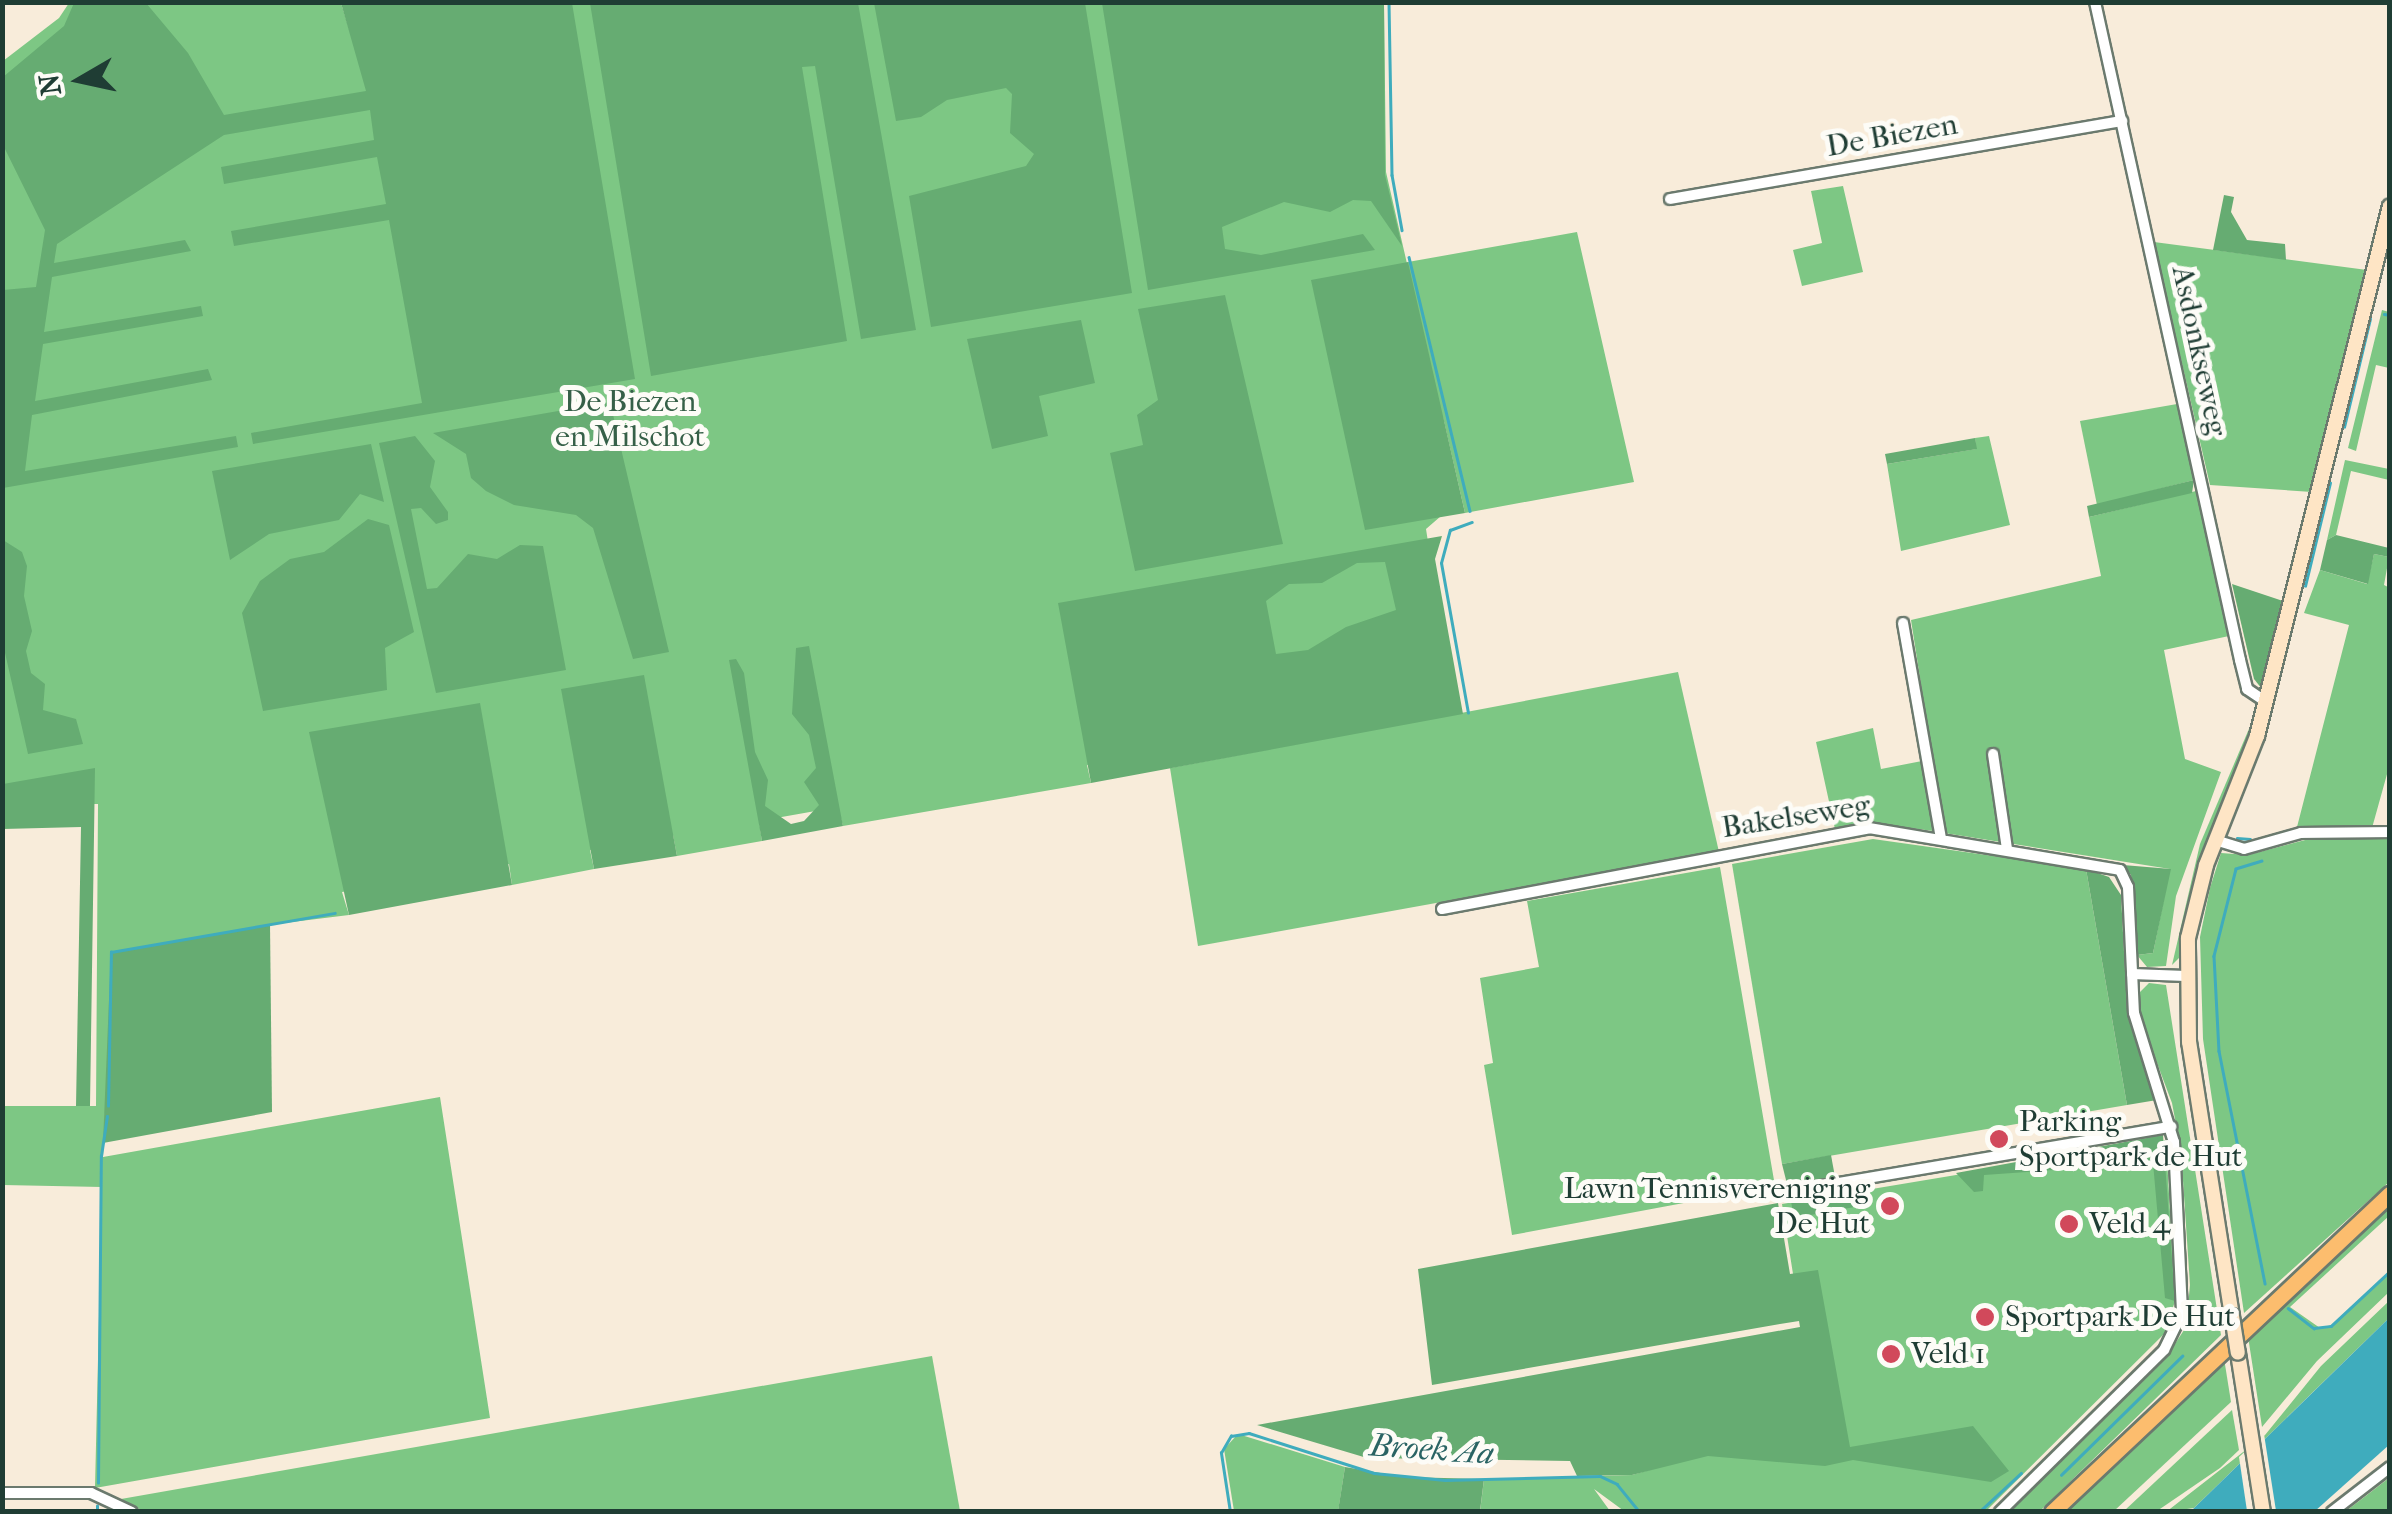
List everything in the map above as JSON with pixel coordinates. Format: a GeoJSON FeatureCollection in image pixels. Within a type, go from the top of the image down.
{"type":"FeatureCollection","features":[{"type":"Feature","properties":{"kind":"main road"},"geometry":{"type":"LineString","coordinates":[[2052,1512],[2390,1194]]}},
{"type":"Feature","properties":{"kind":"street","name":"Asdonkseweg"},"geometry":{"type":"LineString","coordinates":[[2095,2],[2247,689],[2266,702]]}},
{"type":"Feature","properties":{"kind":"street","name":"De Biezen"},"geometry":{"type":"LineString","coordinates":[[1670,200],[2122,122]]}},
{"type":"Feature","properties":{"kind":"street"},"geometry":{"type":"LineString","coordinates":[[2262,1512],[2189,1042],[2186,976],[2191,920],[2215,840],[2266,702],[2390,206]]}},
{"type":"Feature","properties":{"kind":"street"},"geometry":{"type":"LineString","coordinates":[[1903,623],[1941,838]]}},
{"type":"Feature","properties":{"kind":"street"},"geometry":{"type":"LineString","coordinates":[[1993,754],[2006,850]]}},
{"type":"Feature","properties":{"kind":"street","name":"Bakelseweg"},"geometry":{"type":"LineString","coordinates":[[1442,908],[1870,828],[2120,870],[2128,887],[2132,974]]}},
{"type":"Feature","properties":{"kind":"street"},"geometry":{"type":"LineString","coordinates":[[2215,840],[2244,850],[2301,833],[2390,832]]}},
{"type":"Feature","properties":{"kind":"street"},"geometry":{"type":"LineString","coordinates":[[2000,1512],[2175,1334],[2185,1290],[2172,1126],[2136,1022],[2132,974],[2186,976]]}},
{"type":"Feature","properties":{"kind":"street"},"geometry":{"type":"LineString","coordinates":[[1779,1192],[2172,1126]]}},
{"type":"Feature","properties":{"kind":"street"},"geometry":{"type":"LineString","coordinates":[[2332,1512],[2390,1467]]}},
{"type":"Feature","properties":{"kind":"street"},"geometry":{"type":"LineString","coordinates":[[2,1492],[91,1493],[132,1512]]}},
{"type":"Feature","properties":{"kind":"green space","name":"De Biezen en Milschot"},"geometry":{"type":"Polygon","coordinates":[[[69,3],[341,3],[367,87],[354,3],[1384,3],[1386,172],[1408,268],[1408,262],[1577,232],[1634,482],[1465,513],[1443,417],[1456,503],[1426,529],[1452,696],[1087,765],[1091,783],[843,826],[838,807],[759,821],[762,841],[677,856],[673,835],[590,850],[594,869],[512,885],[509,864],[342,892],[349,915],[268,925],[105,1112],[103,1157],[440,1097],[490,1418],[95,1488],[102,1187],[3,1185],[3,1106],[96,1106],[98,804],[2,804],[3,61],[59,18],[69,3]]]}},
{"type":"Feature","properties":{"kind":"green space"},"geometry":{"type":"Polygon","coordinates":[[[74,3],[146,3],[188,53],[224,115],[366,91],[341,3],[572,3],[635,379],[253,444],[251,433],[422,403],[389,220],[234,246],[231,231],[386,204],[377,157],[224,184],[221,167],[374,140],[370,110],[224,135],[57,244],[54,263],[185,240],[191,251],[52,277],[44,332],[201,306],[203,316],[43,344],[35,401],[208,369],[212,380],[32,415],[25,471],[236,436],[238,447],[3,488],[3,290],[36,287],[45,230],[3,145],[3,77],[64,26],[74,3]]]}},
{"type":"Feature","properties":{"kind":"green space"},"geometry":{"type":"Polygon","coordinates":[[[590,3],[858,3],[916,330],[861,339],[815,66],[802,67],[847,341],[651,376],[590,3]]]}},
{"type":"Feature","properties":{"kind":"green space"},"geometry":{"type":"Polygon","coordinates":[[[874,3],[1085,3],[1132,293],[931,327],[909,196],[1026,166],[1034,154],[1010,133],[1012,94],[1006,88],[947,100],[921,117],[896,121],[874,3]]]}},
{"type":"Feature","properties":{"kind":"green space"},"geometry":{"type":"Polygon","coordinates":[[[1102,3],[1384,3],[1385,175],[1402,246],[1371,201],[1353,200],[1330,212],[1284,202],[1222,227],[1225,249],[1261,255],[1363,234],[1375,250],[1148,290],[1102,3]]]}},
{"type":"Feature","properties":{"kind":"green space"},"geometry":{"type":"Polygon","coordinates":[[[1843,186],[1863,272],[1802,286],[1793,250],[1822,243],[1811,191],[1843,186]]]}},
{"type":"Feature","properties":{"kind":"green space"},"geometry":{"type":"Polygon","coordinates":[[[2224,195],[2234,197],[2231,212],[2247,240],[2285,244],[2286,260],[2213,250],[2224,195]]]}},
{"type":"Feature","properties":{"kind":"green space"},"geometry":{"type":"Polygon","coordinates":[[[2154,242],[2367,270],[2312,492],[2210,485],[2154,242]]]}},
{"type":"Feature","properties":{"kind":"green space"},"geometry":{"type":"Polygon","coordinates":[[[1408,262],[1465,513],[1365,530],[1311,280],[1408,262]]]}},
{"type":"Feature","properties":{"kind":"green space"},"geometry":{"type":"Polygon","coordinates":[[[1225,295],[1283,544],[1135,571],[1110,453],[1143,445],[1137,415],[1158,400],[1138,309],[1225,295]]]}},
{"type":"Feature","properties":{"kind":"green space"},"geometry":{"type":"Polygon","coordinates":[[[2382,310],[2389,312],[2389,368],[2376,365],[2356,451],[2348,448],[2382,310]]]}},
{"type":"Feature","properties":{"kind":"green space"},"geometry":{"type":"Polygon","coordinates":[[[1081,320],[1095,383],[1039,396],[1048,436],[992,449],[967,339],[1081,320]]]}},
{"type":"Feature","properties":{"kind":"green space"},"geometry":{"type":"Polygon","coordinates":[[[610,402],[669,652],[633,659],[593,528],[576,515],[514,505],[486,491],[471,478],[466,454],[433,433],[610,402]]]}},
{"type":"Feature","properties":{"kind":"green space"},"geometry":{"type":"Polygon","coordinates":[[[2177,404],[2194,480],[2097,505],[2080,421],[2177,404]]]}},
{"type":"Feature","properties":{"kind":"green space"},"geometry":{"type":"Polygon","coordinates":[[[415,436],[435,461],[430,487],[448,512],[448,520],[436,524],[421,508],[411,509],[427,589],[437,588],[468,554],[497,559],[520,545],[543,546],[566,670],[436,693],[379,443],[415,436]]]}},
{"type":"Feature","properties":{"kind":"green space"},"geometry":{"type":"Polygon","coordinates":[[[1989,436],[2010,525],[1901,551],[1887,464],[1976,449],[1975,438],[1989,436]]]}},
{"type":"Feature","properties":{"kind":"green space"},"geometry":{"type":"Polygon","coordinates":[[[1975,438],[1977,449],[1887,464],[1885,454],[1975,438]]]}},
{"type":"Feature","properties":{"kind":"green space"},"geometry":{"type":"Polygon","coordinates":[[[371,444],[384,502],[360,494],[339,520],[269,534],[230,560],[212,471],[371,444]]]}},
{"type":"Feature","properties":{"kind":"green space"},"geometry":{"type":"Polygon","coordinates":[[[2345,460],[2389,469],[2389,480],[2351,471],[2336,535],[2327,540],[2345,460]]]}},
{"type":"Feature","properties":{"kind":"green space"},"geometry":{"type":"Polygon","coordinates":[[[2194,480],[2192,493],[2089,517],[2087,506],[2194,480]]]}},
{"type":"Feature","properties":{"kind":"green space"},"geometry":{"type":"Polygon","coordinates":[[[2196,491],[2229,636],[2164,650],[2185,759],[2221,772],[2176,896],[2166,966],[2147,967],[2137,955],[2153,953],[2170,869],[1944,833],[1911,620],[2101,576],[2089,517],[2196,491]]]}},
{"type":"Feature","properties":{"kind":"green space"},"geometry":{"type":"Polygon","coordinates":[[[368,519],[389,525],[414,632],[385,648],[387,690],[263,711],[242,613],[260,581],[290,559],[324,552],[368,519]]]}},
{"type":"Feature","properties":{"kind":"green space"},"geometry":{"type":"Polygon","coordinates":[[[2336,535],[2389,548],[2389,557],[2374,554],[2368,584],[2320,570],[2327,540],[2336,535]]]}},
{"type":"Feature","properties":{"kind":"green space"},"geometry":{"type":"Polygon","coordinates":[[[1442,536],[1435,559],[1463,714],[1091,783],[1058,603],[1442,536]],[[1385,562],[1357,563],[1322,583],[1289,584],[1266,601],[1276,654],[1308,650],[1346,627],[1396,610],[1385,562]]]}},
{"type":"Feature","properties":{"kind":"green space"},"geometry":{"type":"Polygon","coordinates":[[[3,540],[22,552],[27,566],[24,596],[32,631],[26,651],[31,673],[45,684],[43,710],[76,719],[83,744],[28,754],[3,644],[3,540]]]}},
{"type":"Feature","properties":{"kind":"green space"},"geometry":{"type":"Polygon","coordinates":[[[2374,554],[2389,557],[2384,585],[2390,588],[2389,767],[2372,828],[2297,827],[2349,625],[2304,613],[2320,570],[2367,584],[2374,554]]]}},
{"type":"Feature","properties":{"kind":"green space"},"geometry":{"type":"Polygon","coordinates":[[[2232,584],[2286,602],[2262,689],[2254,679],[2232,584]]]}},
{"type":"Feature","properties":{"kind":"green space"},"geometry":{"type":"Polygon","coordinates":[[[809,646],[843,826],[762,841],[729,660],[736,659],[744,673],[755,752],[768,780],[765,806],[791,824],[804,821],[819,805],[804,782],[816,768],[809,735],[792,714],[796,648],[809,646]]]}},
{"type":"Feature","properties":{"kind":"green space"},"geometry":{"type":"Polygon","coordinates":[[[1678,672],[1719,852],[1198,946],[1170,768],[1678,672]]]}},
{"type":"Feature","properties":{"kind":"green space"},"geometry":{"type":"Polygon","coordinates":[[[644,675],[677,856],[594,869],[561,689],[644,675]]]}},
{"type":"Feature","properties":{"kind":"green space"},"geometry":{"type":"Polygon","coordinates":[[[480,703],[512,885],[349,915],[309,732],[480,703]]]}},
{"type":"Feature","properties":{"kind":"green space"},"geometry":{"type":"Polygon","coordinates":[[[2257,710],[2182,955],[2172,965],[2200,844],[2257,710]]]}},
{"type":"Feature","properties":{"kind":"green space"},"geometry":{"type":"Polygon","coordinates":[[[1873,728],[1881,769],[1922,761],[1933,831],[1873,823],[1835,829],[1816,742],[1873,728]]]}},
{"type":"Feature","properties":{"kind":"green space"},"geometry":{"type":"Polygon","coordinates":[[[95,768],[90,1106],[76,1106],[81,827],[3,829],[3,784],[95,768]]]}},
{"type":"Feature","properties":{"kind":"green space"},"geometry":{"type":"Polygon","coordinates":[[[2389,837],[2389,1182],[2244,1313],[2203,1039],[2200,937],[2210,888],[2221,853],[2248,855],[2309,839],[2389,837]]]}},
{"type":"Feature","properties":{"kind":"green space"},"geometry":{"type":"Polygon","coordinates":[[[1873,839],[2086,869],[2127,1105],[1782,1164],[1732,864],[1873,839]]]}},
{"type":"Feature","properties":{"kind":"green space"},"geometry":{"type":"Polygon","coordinates":[[[2123,865],[2171,869],[2153,953],[2137,955],[2131,875],[2123,865]]]}},
{"type":"Feature","properties":{"kind":"green space"},"geometry":{"type":"Polygon","coordinates":[[[1720,867],[1775,1186],[1512,1235],[1484,1065],[1493,1063],[1480,978],[1539,967],[1527,901],[1720,867]]]}},
{"type":"Feature","properties":{"kind":"green space"},"geometry":{"type":"Polygon","coordinates":[[[2086,869],[2109,877],[2121,895],[2127,1009],[2157,1100],[2127,1105],[2086,869]]]}},
{"type":"Feature","properties":{"kind":"green space"},"geometry":{"type":"Polygon","coordinates":[[[270,924],[272,1112],[103,1143],[111,952],[270,924]]]}},
{"type":"Feature","properties":{"kind":"green space"},"geometry":{"type":"Polygon","coordinates":[[[2149,983],[2166,985],[2221,1335],[2040,1511],[2007,1512],[2165,1359],[2186,1327],[2190,1285],[2181,1151],[2172,1103],[2139,1015],[2138,994],[2149,983]]]}},
{"type":"Feature","properties":{"kind":"green space"},"geometry":{"type":"Polygon","coordinates":[[[2163,1135],[2175,1301],[2165,1298],[2153,1163],[1984,1175],[1983,1191],[1974,1192],[1956,1173],[2163,1135]]]}},
{"type":"Feature","properties":{"kind":"green space","name":"Sportpark De Hut"},"geometry":{"type":"Polygon","coordinates":[[[2166,1140],[2175,1301],[2165,1333],[1986,1511],[1624,1511],[1594,1489],[1610,1511],[1480,1512],[1484,1479],[1632,1475],[1705,1454],[1821,1452],[1782,1204],[2166,1140]]]}},
{"type":"Feature","properties":{"kind":"green space"},"geometry":{"type":"Polygon","coordinates":[[[1831,1155],[1835,1177],[1787,1184],[1782,1164],[1831,1155]]]}},
{"type":"Feature","properties":{"kind":"green space"},"geometry":{"type":"Polygon","coordinates":[[[1867,1187],[1871,1204],[1794,1218],[1791,1201],[1867,1187]]]}},
{"type":"Feature","properties":{"kind":"green space"},"geometry":{"type":"Polygon","coordinates":[[[2389,1202],[2389,1216],[2290,1307],[2320,1328],[2332,1325],[2389,1273],[2389,1292],[2317,1361],[2262,1427],[2247,1330],[2389,1202]]]}},
{"type":"Feature","properties":{"kind":"green space"},"geometry":{"type":"Polygon","coordinates":[[[1778,1203],[1790,1274],[1818,1270],[1850,1447],[1973,1426],[2009,1471],[1991,1482],[1853,1460],[1825,1466],[1708,1456],[1632,1475],[1577,1476],[1570,1461],[1367,1458],[1257,1425],[1800,1327],[1799,1321],[1432,1385],[1418,1269],[1778,1203]]]}},
{"type":"Feature","properties":{"kind":"green space"},"geometry":{"type":"Polygon","coordinates":[[[2389,1301],[2389,1318],[2194,1508],[2166,1512],[2265,1435],[2321,1366],[2389,1301]]]}},
{"type":"Feature","properties":{"kind":"green space"},"geometry":{"type":"Polygon","coordinates":[[[2223,1352],[2231,1402],[2114,1511],[2061,1512],[2223,1352]]]}},
{"type":"Feature","properties":{"kind":"green space"},"geometry":{"type":"Polygon","coordinates":[[[932,1356],[960,1511],[145,1512],[121,1499],[932,1356]]]}},
{"type":"Feature","properties":{"kind":"green space"},"geometry":{"type":"Polygon","coordinates":[[[2232,1410],[2239,1450],[2220,1468],[2157,1511],[2124,1511],[2232,1410]]]}},
{"type":"Feature","properties":{"kind":"green space"},"geometry":{"type":"Polygon","coordinates":[[[1238,1434],[1345,1467],[1338,1512],[1234,1511],[1224,1449],[1238,1434]]]}},
{"type":"Feature","properties":{"kind":"green space"},"geometry":{"type":"Polygon","coordinates":[[[1345,1467],[1404,1477],[1484,1479],[1480,1511],[1338,1511],[1345,1467]]]}},
{"type":"Feature","properties":{"kind":"green space"},"geometry":{"type":"Polygon","coordinates":[[[2389,1478],[2389,1511],[2346,1511],[2367,1495],[2389,1478]]]}},
{"type":"Feature","properties":{"kind":"water"},"geometry":{"type":"Polygon","coordinates":[[[2389,1318],[2389,1445],[2315,1511],[2190,1512],[2389,1318]]]}},
{"type":"Feature","properties":{"kind":"pier"},"geometry":{"type":"Polygon","coordinates":[[[2264,1434],[2276,1511],[2247,1511],[2239,1457],[2264,1434]]]}},
{"type":"Feature","properties":{"kind":"waterway"},"geometry":{"type":"LineString","coordinates":[[1389,2],[1392,175],[1402,230]]}},
{"type":"Feature","properties":{"kind":"waterway"},"geometry":{"type":"LineString","coordinates":[[1409,257],[1470,511]]}},
{"type":"Feature","properties":{"kind":"waterway"},"geometry":{"type":"LineString","coordinates":[[2384,314],[2390,315]]}},
{"type":"Feature","properties":{"kind":"waterway"},"geometry":{"type":"LineString","coordinates":[[2344,427],[2370,319]]}},
{"type":"Feature","properties":{"kind":"waterway"},"geometry":{"type":"LineString","coordinates":[[2305,586],[2330,483]]}},
{"type":"Feature","properties":{"kind":"waterway"},"geometry":{"type":"LineString","coordinates":[[1468,713],[1441,563],[1450,530],[1472,522]]}},
{"type":"Feature","properties":{"kind":"waterway"},"geometry":{"type":"LineString","coordinates":[[2237,838],[2250,839]]}},
{"type":"Feature","properties":{"kind":"waterway"},"geometry":{"type":"LineString","coordinates":[[2262,861],[2236,869],[2214,956],[2219,1051],[2265,1283]]}},
{"type":"Feature","properties":{"kind":"waterway"},"geometry":{"type":"LineString","coordinates":[[108,1106],[111,952],[335,913]]}},
{"type":"Feature","properties":{"kind":"waterway"},"geometry":{"type":"LineString","coordinates":[[98,1483],[101,1156],[107,1116]]}},
{"type":"Feature","properties":{"kind":"waterway"},"geometry":{"type":"LineString","coordinates":[[2288,1308],[2314,1328],[2331,1326],[2390,1271]]}},
{"type":"Feature","properties":{"kind":"waterway"},"geometry":{"type":"LineString","coordinates":[[2061,1475],[2182,1356]]}},
{"type":"Feature","properties":{"kind":"waterway","name":"Broek Aa"},"geometry":{"type":"LineString","coordinates":[[1230,1512],[1221,1453],[1231,1436],[1249,1433],[1374,1473],[1445,1480],[1600,1476],[1617,1484],[1640,1512]]}},
{"type":"Feature","properties":{"kind":"waterway","name":"Broek Aa"},"geometry":{"type":"LineString","coordinates":[[1979,1512],[2021,1473]]}},
{"type":"Feature","properties":{"kind":"waterway"},"geometry":{"type":"LineString","coordinates":[[97,1506],[97,1512]]}},
{"type":"Feature","properties":{"kind":"place","name":"Parking Sportpark de Hut"},"geometry":{"type":"Point","coordinates":[1999,1139]}},
{"type":"Feature","properties":{"kind":"place","name":"Lawn Tennisvereniging De Hut"},"geometry":{"type":"Point","coordinates":[1890,1206]}},
{"type":"Feature","properties":{"kind":"place","name":"Veld 4"},"geometry":{"type":"Point","coordinates":[2069,1224]}},
{"type":"Feature","properties":{"kind":"place","name":"Sportpark De Hut"},"geometry":{"type":"Point","coordinates":[1985,1317]}},
{"type":"Feature","properties":{"kind":"place","name":"Veld 1"},"geometry":{"type":"Point","coordinates":[1891,1354]}}]}
